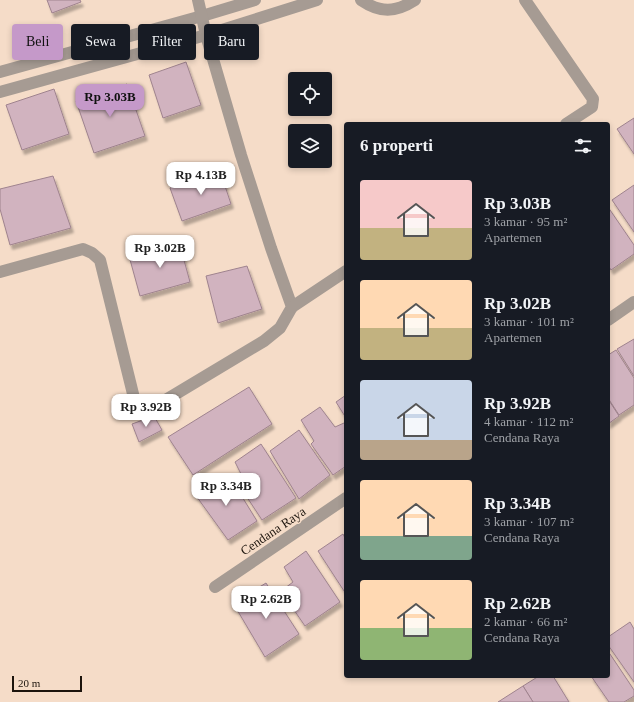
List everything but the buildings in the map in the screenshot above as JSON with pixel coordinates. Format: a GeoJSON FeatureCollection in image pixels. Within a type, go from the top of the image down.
{"type":"FeatureCollection","features":[{"type":"Feature","properties":{"kind":"street"},"geometry":{"type":"LineString","coordinates":[[198,0],[204,26]]}},
{"type":"Feature","properties":{"kind":"street"},"geometry":{"type":"LineString","coordinates":[[0,72],[256,0]]}},
{"type":"Feature","properties":{"kind":"street"},"geometry":{"type":"LineString","coordinates":[[241,24],[317,0]]}},
{"type":"Feature","properties":{"kind":"street"},"geometry":{"type":"LineString","coordinates":[[361,0],[374,8],[388,10],[402,8],[414,0]]}},
{"type":"Feature","properties":{"kind":"street"},"geometry":{"type":"LineString","coordinates":[[524,0],[593,99],[592,107],[569,122]]}},
{"type":"Feature","properties":{"kind":"street"},"geometry":{"type":"LineString","coordinates":[[0,92],[204,36]]}},
{"type":"Feature","properties":{"kind":"street"},"geometry":{"type":"LineString","coordinates":[[213,60],[271,248],[292,307]]}},
{"type":"Feature","properties":{"kind":"street"},"geometry":{"type":"LineString","coordinates":[[0,272],[83,249],[92,253],[100,260],[135,402],[138,408],[149,410],[264,341],[280,328],[292,307],[344,272]]}},
{"type":"Feature","properties":{"kind":"street"},"geometry":{"type":"LineString","coordinates":[[610,319],[634,302]]}},
{"type":"Feature","properties":{"kind":"street","name":"Cendana Raya"},"geometry":{"type":"LineString","coordinates":[[215,587],[344,499]]}}]}
